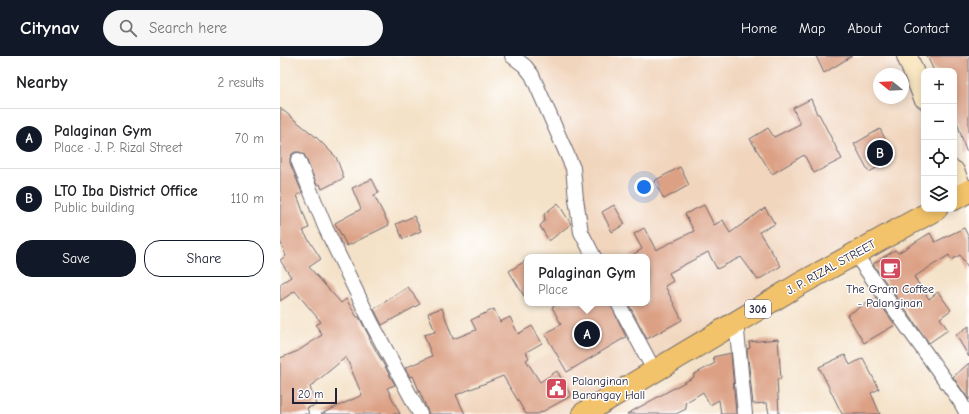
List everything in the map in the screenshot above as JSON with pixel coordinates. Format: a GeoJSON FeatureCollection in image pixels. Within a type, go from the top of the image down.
{"type":"FeatureCollection","features":[{"type":"Feature","properties":{"kind":"main road","name":"J. P. RIZAL STREET"},"geometry":{"type":"LineString","coordinates":[[583,414],[736,322],[931,212]]}},
{"type":"Feature","properties":{"kind":"street"},"geometry":{"type":"LineString","coordinates":[[512,56],[525,66],[532,75],[573,168],[581,232],[592,254]]}},
{"type":"Feature","properties":{"kind":"street"},"geometry":{"type":"LineString","coordinates":[[907,56],[921,91]]}},
{"type":"Feature","properties":{"kind":"street"},"geometry":{"type":"LineString","coordinates":[[298,160],[326,229],[371,322],[420,414]]}},
{"type":"Feature","properties":{"kind":"street"},"geometry":{"type":"LineString","coordinates":[[956,176],[962,195]]}},
{"type":"Feature","properties":{"kind":"street"},"geometry":{"type":"LineString","coordinates":[[855,254],[960,401],[967,414]]}},
{"type":"Feature","properties":{"kind":"street"},"geometry":{"type":"LineString","coordinates":[[620,306],[655,372]]}},
{"type":"Feature","properties":{"kind":"street"},"geometry":{"type":"LineString","coordinates":[[736,322],[745,414]]}},
{"type":"Feature","properties":{"kind":"shaded area"},"geometry":{"type":"Polygon","coordinates":[[[529,56],[898,56],[903,68],[873,68],[873,104],[909,104],[909,83],[921,112],[921,211],[655,365],[625,306],[650,306],[650,254],[597,254],[585,230],[579,198],[521,61],[529,56]]]}},
{"type":"Feature","properties":{"kind":"shaded area"},"geometry":{"type":"Polygon","coordinates":[[[589,306],[612,306],[647,375],[581,414],[431,414],[551,352],[543,333],[589,306]]]}},
{"type":"Feature","properties":{"kind":"shaded area"},"geometry":{"type":"Polygon","coordinates":[[[402,390],[415,414],[335,414],[337,405],[348,401],[402,390]]]}},
{"type":"Feature","properties":{"kind":"building"},"geometry":{"type":"Polygon","coordinates":[[[816,56],[852,56],[824,73],[816,56]]]}},
{"type":"Feature","properties":{"kind":"building"},"geometry":{"type":"Polygon","coordinates":[[[927,56],[969,56],[969,151],[966,151],[957,122],[957,68],[933,68],[927,56]]]}},
{"type":"Feature","properties":{"kind":"building"},"geometry":{"type":"Polygon","coordinates":[[[811,99],[817,114],[819,114],[842,159],[814,173],[804,155],[772,174],[750,139],[768,128],[774,137],[800,124],[793,108],[811,99]]]}},
{"type":"Feature","properties":{"kind":"building"},"geometry":{"type":"Polygon","coordinates":[[[280,108],[316,137],[336,157],[344,178],[322,189],[320,184],[317,185],[304,154],[295,152],[290,158],[290,163],[302,193],[297,195],[309,228],[303,231],[321,259],[309,267],[341,303],[346,299],[357,317],[359,317],[395,385],[387,388],[400,414],[321,414],[362,395],[346,357],[310,387],[316,405],[307,408],[309,414],[280,414],[280,358],[298,351],[322,335],[316,325],[321,322],[295,291],[280,301],[280,284],[291,277],[280,260],[286,256],[280,241],[280,108]]]}},
{"type":"Feature","properties":{"kind":"building"},"geometry":{"type":"Polygon","coordinates":[[[880,129],[895,158],[869,172],[854,144],[880,129]]]}},
{"type":"Feature","properties":{"kind":"building"},"geometry":{"type":"Polygon","coordinates":[[[680,167],[689,185],[664,199],[654,181],[680,167]]]}},
{"type":"Feature","properties":{"kind":"building"},"geometry":{"type":"Polygon","coordinates":[[[372,179],[379,193],[374,195],[389,225],[347,246],[335,223],[361,209],[352,188],[372,179]]]}},
{"type":"Feature","properties":{"kind":"building"},"geometry":{"type":"Polygon","coordinates":[[[558,203],[571,224],[549,241],[540,226],[545,220],[544,214],[558,203]]]}},
{"type":"Feature","properties":{"kind":"building"},"geometry":{"type":"Polygon","coordinates":[[[614,205],[625,224],[612,232],[602,212],[614,205]]]}},
{"type":"Feature","properties":{"kind":"building"},"geometry":{"type":"Polygon","coordinates":[[[704,205],[714,225],[723,220],[730,233],[765,208],[775,224],[759,232],[781,266],[758,280],[741,257],[717,269],[708,252],[669,273],[673,281],[665,286],[682,320],[647,339],[630,306],[650,306],[650,254],[634,254],[642,249],[634,234],[644,228],[656,250],[694,231],[685,214],[704,205]]]}},
{"type":"Feature","properties":{"kind":"building"},"geometry":{"type":"Polygon","coordinates":[[[414,216],[421,231],[403,239],[396,224],[414,216]]]}},
{"type":"Feature","properties":{"kind":"building"},"geometry":{"type":"Polygon","coordinates":[[[964,228],[969,238],[969,270],[960,255],[951,260],[949,255],[914,277],[929,299],[938,292],[951,310],[940,318],[948,330],[929,343],[873,264],[895,250],[898,253],[930,233],[935,242],[964,228]]]}},
{"type":"Feature","properties":{"kind":"building"},"geometry":{"type":"Polygon","coordinates":[[[524,262],[524,296],[509,271],[524,262]]]}},
{"type":"Feature","properties":{"kind":"building"},"geometry":{"type":"Polygon","coordinates":[[[408,287],[420,304],[382,325],[374,309],[408,287]]]}},
{"type":"Feature","properties":{"kind":"building"},"geometry":{"type":"Polygon","coordinates":[[[876,298],[895,325],[864,343],[847,315],[876,298]]]}},
{"type":"Feature","properties":{"kind":"building"},"geometry":{"type":"Polygon","coordinates":[[[611,306],[626,337],[567,372],[545,334],[561,324],[552,307],[611,306]]]}},
{"type":"Feature","properties":{"kind":"building"},"geometry":{"type":"Polygon","coordinates":[[[442,308],[453,339],[476,330],[471,320],[494,309],[500,322],[510,317],[518,334],[532,326],[542,343],[526,352],[529,358],[526,360],[540,382],[557,371],[571,396],[538,414],[526,414],[503,376],[456,395],[465,414],[429,414],[413,376],[410,377],[405,368],[432,356],[424,335],[435,332],[428,313],[442,308]]]}},
{"type":"Feature","properties":{"kind":"building"},"geometry":{"type":"Polygon","coordinates":[[[969,326],[969,357],[956,335],[969,326]]]}},
{"type":"Feature","properties":{"kind":"building"},"geometry":{"type":"Polygon","coordinates":[[[778,339],[781,379],[777,379],[779,414],[769,414],[767,403],[753,404],[747,349],[750,348],[749,342],[778,339]]]}},
{"type":"Feature","properties":{"kind":"building"},"geometry":{"type":"Polygon","coordinates":[[[731,353],[736,414],[721,414],[719,400],[710,405],[703,392],[685,403],[686,409],[676,414],[627,414],[694,377],[693,375],[715,363],[713,357],[731,353]]]}},
{"type":"Feature","properties":{"kind":"building"},"geometry":{"type":"Polygon","coordinates":[[[845,355],[850,365],[863,358],[879,389],[871,393],[880,414],[842,414],[819,367],[845,355]]]}},
{"type":"Feature","properties":{"kind":"building"},"geometry":{"type":"Polygon","coordinates":[[[969,363],[969,400],[953,377],[969,363]]]}},
{"type":"Feature","properties":{"kind":"place","name":"LTO Iba District Office"},"geometry":{"type":"Point","coordinates":[880,153]}},
{"type":"Feature","properties":{"kind":"place","name":"The Gram Coffee - Palanginan"},"geometry":{"type":"Point","coordinates":[890,268]}},
{"type":"Feature","properties":{"kind":"place","name":"Palaginan Gym"},"geometry":{"type":"Point","coordinates":[587,334]}},
{"type":"Feature","properties":{"kind":"place","name":"Palanginan Barangay Hall"},"geometry":{"type":"Point","coordinates":[557,388]}}]}
